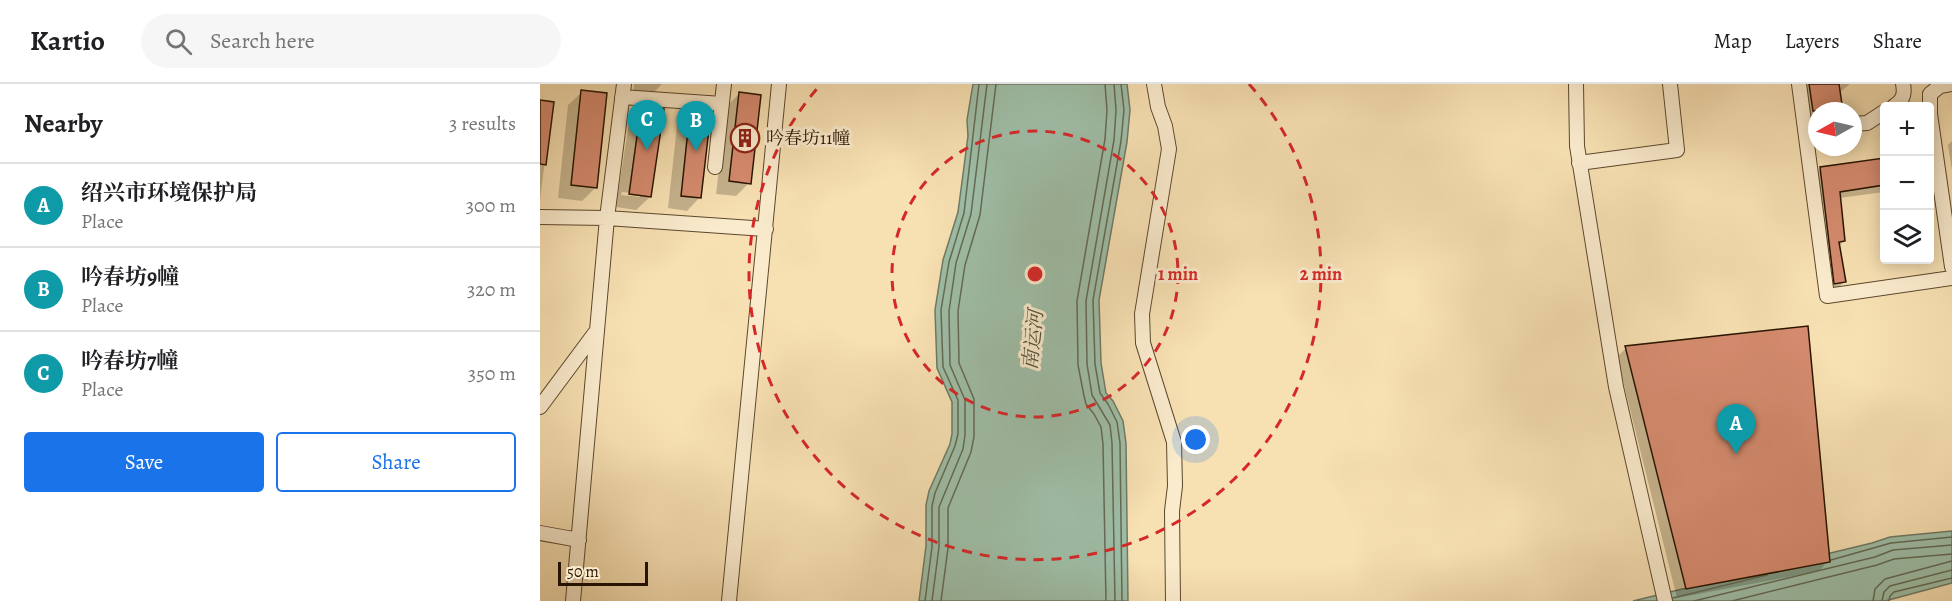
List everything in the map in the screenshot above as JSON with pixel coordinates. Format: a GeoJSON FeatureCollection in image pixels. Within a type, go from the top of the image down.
{"type":"FeatureCollection","features":[{"type":"Feature","properties":{"kind":"street"},"geometry":{"type":"LineString","coordinates":[[715,167],[724,84]]}},
{"type":"Feature","properties":{"kind":"street"},"geometry":{"type":"LineString","coordinates":[[729,601],[779,84]]}},
{"type":"Feature","properties":{"kind":"street"},"geometry":{"type":"LineString","coordinates":[[1154,84],[1169,149],[1142,314],[1143,343],[1174,442],[1173,601]]}},
{"type":"Feature","properties":{"kind":"street"},"geometry":{"type":"LineString","coordinates":[[1576,84],[1577,146],[1616,387],[1665,601]]}},
{"type":"Feature","properties":{"kind":"street"},"geometry":{"type":"LineString","coordinates":[[1580,163],[1677,150],[1670,84]]}},
{"type":"Feature","properties":{"kind":"street"},"geometry":{"type":"LineString","coordinates":[[1799,84],[1808,118]]}},
{"type":"Feature","properties":{"kind":"street"},"geometry":{"type":"LineString","coordinates":[[1900,102],[1904,93],[1903,84]]}},
{"type":"Feature","properties":{"kind":"street"},"geometry":{"type":"LineString","coordinates":[[1952,84],[1940,86],[1930,94],[1930,114],[1952,267]]}},
{"type":"Feature","properties":{"kind":"street"},"geometry":{"type":"LineString","coordinates":[[573,601],[607,218],[623,90],[722,104]]}},
{"type":"Feature","properties":{"kind":"street"},"geometry":{"type":"LineString","coordinates":[[1862,123],[1867,123],[1880,115]]}},
{"type":"Feature","properties":{"kind":"street"},"geometry":{"type":"LineString","coordinates":[[1814,156],[1827,296],[1952,278]]}},
{"type":"Feature","properties":{"kind":"street"},"geometry":{"type":"LineString","coordinates":[[540,217],[607,218],[766,229]]}},
{"type":"Feature","properties":{"kind":"street"},"geometry":{"type":"LineString","coordinates":[[540,407],[596,333]]}},
{"type":"Feature","properties":{"kind":"street"},"geometry":{"type":"LineString","coordinates":[[540,532],[579,540]]}},
{"type":"Feature","properties":{"kind":"water","name":"南运河"},"geometry":{"type":"Polygon","coordinates":[[[973,84],[1127,84],[1130,110],[1127,142],[1099,300],[1101,363],[1106,393],[1113,401],[1123,421],[1126,443],[1128,601],[919,601],[926,546],[926,505],[929,491],[950,444],[952,434],[952,402],[937,368],[935,310],[943,260],[958,212],[973,84]]]}},
{"type":"Feature","properties":{"kind":"water"},"geometry":{"type":"Polygon","coordinates":[[[1952,531],[1952,583],[1885,601],[1633,601],[1890,537],[1952,531]]]}},
{"type":"Feature","properties":{"kind":"building"},"geometry":{"type":"Polygon","coordinates":[[[1809,84],[1839,84],[1842,102],[1812,102],[1809,84]]]}},
{"type":"Feature","properties":{"kind":"building"},"geometry":{"type":"Polygon","coordinates":[[[581,90],[607,93],[597,188],[571,185],[581,90]]]}},
{"type":"Feature","properties":{"kind":"building","name":"吟春坊11幢"},"geometry":{"type":"Polygon","coordinates":[[[739,92],[761,95],[751,184],[729,181],[739,92]]]}},
{"type":"Feature","properties":{"kind":"building"},"geometry":{"type":"Polygon","coordinates":[[[540,100],[554,102],[546,165],[540,164],[540,100]]]}},
{"type":"Feature","properties":{"kind":"building"},"geometry":{"type":"Polygon","coordinates":[[[641,107],[664,109],[651,197],[629,194],[641,107]]]}},
{"type":"Feature","properties":{"kind":"building"},"geometry":{"type":"Polygon","coordinates":[[[690,111],[711,112],[701,198],[681,196],[690,111]]]}},
{"type":"Feature","properties":{"kind":"building"},"geometry":{"type":"Polygon","coordinates":[[[1880,159],[1880,186],[1840,192],[1845,241],[1839,242],[1846,282],[1834,284],[1820,167],[1880,159]]]}},
{"type":"Feature","properties":{"kind":"building"},"geometry":{"type":"Polygon","coordinates":[[[1808,326],[1830,562],[1686,589],[1625,346],[1808,326]]]}},
{"type":"Feature","properties":{"kind":"place","name":"吟春坊11幢"},"geometry":{"type":"Point","coordinates":[745,138]}},
{"type":"Feature","properties":{"kind":"place","name":"吟春坊7幢"},"geometry":{"type":"Point","coordinates":[647,150]}},
{"type":"Feature","properties":{"kind":"place","name":"吟春坊9幢"},"geometry":{"type":"Point","coordinates":[696,151]}},
{"type":"Feature","properties":{"kind":"place","name":"绍兴市环境保护局"},"geometry":{"type":"Point","coordinates":[1736,454]}}]}
